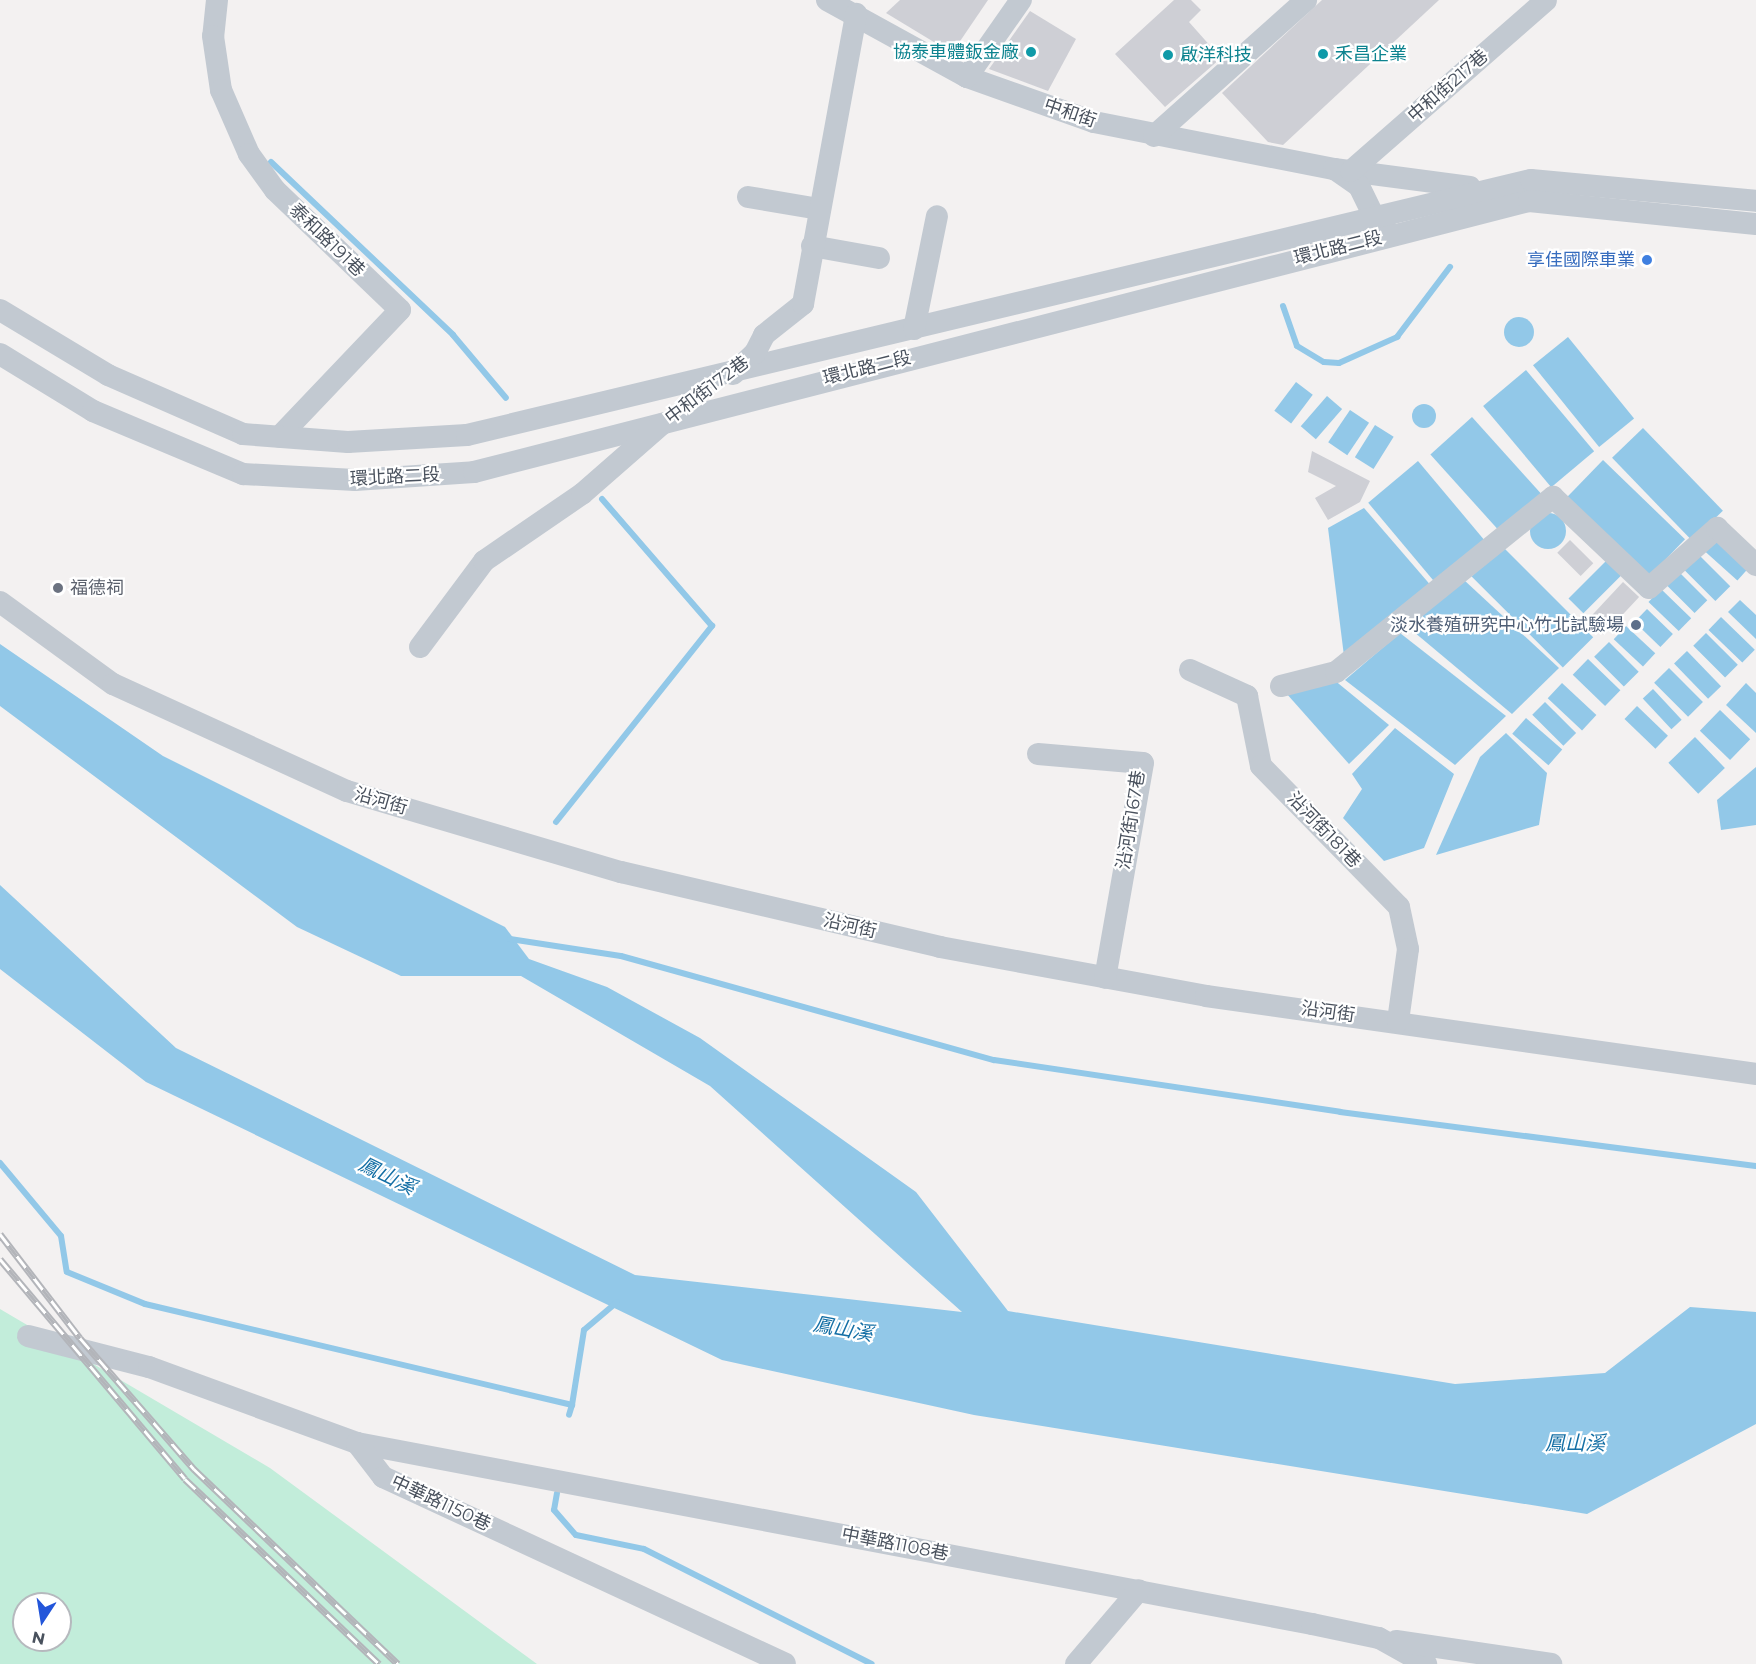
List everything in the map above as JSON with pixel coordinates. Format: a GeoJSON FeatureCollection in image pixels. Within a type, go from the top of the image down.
{"type":"FeatureCollection","features":[{"type":"Feature","properties":{"kind":"street","name":"泰和路191巷"},"geometry":{"type":"LineString","coordinates":[[217,0],[213,36],[221,90],[249,154],[275,190],[400,310],[279,437]]}},
{"type":"Feature","properties":{"kind":"street","name":"中和街"},"geometry":{"type":"LineString","coordinates":[[827,0],[967,77],[1094,122],[1154,136],[1342,170],[1483,189]]}},
{"type":"Feature","properties":{"kind":"street"},"geometry":{"type":"LineString","coordinates":[[967,77],[1021,0]]}},
{"type":"Feature","properties":{"kind":"street"},"geometry":{"type":"LineString","coordinates":[[1154,136],[1306,0]]}},
{"type":"Feature","properties":{"kind":"street","name":"中和街217巷"},"geometry":{"type":"LineString","coordinates":[[1342,170],[1546,0]]}},
{"type":"Feature","properties":{"kind":"street","name":"中和街172巷"},"geometry":{"type":"LineString","coordinates":[[420,647],[484,561],[582,494],[667,419],[734,374],[764,335],[803,304],[855,14]]}},
{"type":"Feature","properties":{"kind":"street","name":"中和街"},"geometry":{"type":"LineString","coordinates":[[1342,170],[1359,186],[1373,215]]}},
{"type":"Feature","properties":{"kind":"street"},"geometry":{"type":"LineString","coordinates":[[1373,215],[1399,232],[1408,207],[1400,178]]}},
{"type":"Feature","properties":{"kind":"street","name":"環北路二段"},"geometry":{"type":"LineString","coordinates":[[0,310],[108,375],[243,434],[348,442],[467,435],[734,374],[1373,215],[1531,180],[1756,201]]}},
{"type":"Feature","properties":{"kind":"street"},"geometry":{"type":"LineString","coordinates":[[748,197],[819,209]]}},
{"type":"Feature","properties":{"kind":"street","name":"環北路二段"},"geometry":{"type":"LineString","coordinates":[[0,354],[93,411],[243,474],[355,480],[474,472],[667,419],[1399,232],[1529,201],[1756,224]]}},
{"type":"Feature","properties":{"kind":"street"},"geometry":{"type":"LineString","coordinates":[[914,329],[937,216]]}},
{"type":"Feature","properties":{"kind":"street"},"geometry":{"type":"LineString","coordinates":[[812,246],[879,258]]}},
{"type":"Feature","properties":{"kind":"street"},"geometry":{"type":"LineString","coordinates":[[1281,686],[1336,672],[1553,497],[1649,588],[1717,528],[1756,565]]}},
{"type":"Feature","properties":{"kind":"street","name":"沿河街"},"geometry":{"type":"LineString","coordinates":[[0,602],[113,684],[346,791],[621,872],[940,947],[1105,978],[1756,1074]]}},
{"type":"Feature","properties":{"kind":"street","name":"沿河街181巷"},"geometry":{"type":"LineString","coordinates":[[1190,670],[1247,696],[1261,766],[1399,907],[1408,949],[1398,1021]]}},
{"type":"Feature","properties":{"kind":"street","name":"沿河街167巷"},"geometry":{"type":"LineString","coordinates":[[1038,754],[1143,763],[1105,978]]}},
{"type":"Feature","properties":{"kind":"street"},"geometry":{"type":"LineString","coordinates":[[28,1336],[149,1367],[357,1443]]}},
{"type":"Feature","properties":{"kind":"street","name":"中華路1108巷"},"geometry":{"type":"LineString","coordinates":[[357,1443],[1138,1590],[1380,1638],[1426,1664]]}},
{"type":"Feature","properties":{"kind":"street","name":"中華路1150巷"},"geometry":{"type":"LineString","coordinates":[[357,1443],[383,1477],[778,1662]]}},
{"type":"Feature","properties":{"kind":"street"},"geometry":{"type":"LineString","coordinates":[[1076,1664],[1138,1590]]}},
{"type":"Feature","properties":{"kind":"street"},"geometry":{"type":"LineString","coordinates":[[1380,1638],[1551,1664]]}},
{"type":"Feature","properties":{"kind":"green space"},"geometry":{"type":"Polygon","coordinates":[[[0,1309],[270,1468],[537,1664],[0,1664],[0,1309]]]}},
{"type":"Feature","properties":{"kind":"water"},"geometry":{"type":"Polygon","coordinates":[[[1519,317],[1530,321],[1534,332],[1530,343],[1519,347],[1508,343],[1504,332],[1508,321],[1519,317]]]}},
{"type":"Feature","properties":{"kind":"water"},"geometry":{"type":"Polygon","coordinates":[[[1568,337],[1634,419],[1599,447],[1533,365],[1568,337]]]}},
{"type":"Feature","properties":{"kind":"water"},"geometry":{"type":"Polygon","coordinates":[[[1526,370],[1594,451],[1551,487],[1483,406],[1526,370]]]}},
{"type":"Feature","properties":{"kind":"water"},"geometry":{"type":"Polygon","coordinates":[[[1296,382],[1313,395],[1291,423],[1274,411],[1296,382]]]}},
{"type":"Feature","properties":{"kind":"water"},"geometry":{"type":"Polygon","coordinates":[[[1327,396],[1342,409],[1316,439],[1301,426],[1327,396]]]}},
{"type":"Feature","properties":{"kind":"water"},"geometry":{"type":"Polygon","coordinates":[[[1424,404],[1432,408],[1436,416],[1432,424],[1424,428],[1416,424],[1412,416],[1416,408],[1424,404]]]}},
{"type":"Feature","properties":{"kind":"water"},"geometry":{"type":"Polygon","coordinates":[[[1350,410],[1369,423],[1347,455],[1328,442],[1350,410]]]}},
{"type":"Feature","properties":{"kind":"water"},"geometry":{"type":"Polygon","coordinates":[[[1472,417],[1542,494],[1500,532],[1430,454],[1472,417]]]}},
{"type":"Feature","properties":{"kind":"water"},"geometry":{"type":"Polygon","coordinates":[[[1375,425],[1394,437],[1374,469],[1355,457],[1375,425]]]}},
{"type":"Feature","properties":{"kind":"water"},"geometry":{"type":"Polygon","coordinates":[[[1643,428],[1723,511],[1692,541],[1612,458],[1643,428]]]}},
{"type":"Feature","properties":{"kind":"water"},"geometry":{"type":"Polygon","coordinates":[[[1603,460],[1685,539],[1647,578],[1565,499],[1603,460]]]}},
{"type":"Feature","properties":{"kind":"water"},"geometry":{"type":"Polygon","coordinates":[[[1418,461],[1485,541],[1436,583],[1368,503],[1418,461]]]}},
{"type":"Feature","properties":{"kind":"water"},"geometry":{"type":"Polygon","coordinates":[[[1364,508],[1433,588],[1344,656],[1328,528],[1364,508]]]}},
{"type":"Feature","properties":{"kind":"water"},"geometry":{"type":"Polygon","coordinates":[[[1548,513],[1561,518],[1566,531],[1561,544],[1548,549],[1535,544],[1530,531],[1535,518],[1548,513]]]}},
{"type":"Feature","properties":{"kind":"water"},"geometry":{"type":"Polygon","coordinates":[[[1716,537],[1749,567],[1737,580],[1704,550],[1716,537]]]}},
{"type":"Feature","properties":{"kind":"water"},"geometry":{"type":"Polygon","coordinates":[[[1502,546],[1593,637],[1563,668],[1472,576],[1502,546]]]}},
{"type":"Feature","properties":{"kind":"water"},"geometry":{"type":"Polygon","coordinates":[[[1697,553],[1730,586],[1715,601],[1682,568],[1697,553]]]}},
{"type":"Feature","properties":{"kind":"water"},"geometry":{"type":"Polygon","coordinates":[[[1606,561],[1621,576],[1583,613],[1569,598],[1606,561]]]}},
{"type":"Feature","properties":{"kind":"water"},"geometry":{"type":"Polygon","coordinates":[[[1679,572],[1707,600],[1695,613],[1666,585],[1679,572]]]}},
{"type":"Feature","properties":{"kind":"water"},"geometry":{"type":"Polygon","coordinates":[[[1464,580],[1559,668],[1512,714],[1408,627],[1464,580]]]}},
{"type":"Feature","properties":{"kind":"water"},"geometry":{"type":"Polygon","coordinates":[[[1661,589],[1691,618],[1679,631],[1648,602],[1661,589]]]}},
{"type":"Feature","properties":{"kind":"water"},"geometry":{"type":"Polygon","coordinates":[[[1740,600],[1756,615],[1756,639],[1728,612],[1740,600]]]}},
{"type":"Feature","properties":{"kind":"water"},"geometry":{"type":"Polygon","coordinates":[[[1647,609],[1673,634],[1660,647],[1634,622],[1647,609]]]}},
{"type":"Feature","properties":{"kind":"water"},"geometry":{"type":"Polygon","coordinates":[[[1721,617],[1755,650],[1742,663],[1708,630],[1721,617]]]}},
{"type":"Feature","properties":{"kind":"water"},"geometry":{"type":"Polygon","coordinates":[[[1626,626],[1655,653],[1643,666],[1614,639],[1626,626]]]}},
{"type":"Feature","properties":{"kind":"water"},"geometry":{"type":"Polygon","coordinates":[[[1400,633],[1506,716],[1455,765],[1345,680],[1400,633]]]}},
{"type":"Feature","properties":{"kind":"water"},"geometry":{"type":"Polygon","coordinates":[[[1706,633],[1738,665],[1725,678],[1693,646],[1706,633]]]}},
{"type":"Feature","properties":{"kind":"water"},"geometry":{"type":"Polygon","coordinates":[[[1609,642],[1639,672],[1624,687],[1594,657],[1609,642]]]}},
{"type":"Feature","properties":{"kind":"water","name":"鳳山溪"},"geometry":{"type":"Polygon","coordinates":[[[0,644],[163,756],[505,927],[529,959],[607,987],[700,1038],[916,1192],[1008,1311],[1455,1384],[1605,1373],[1690,1307],[1756,1312],[1756,1424],[1587,1514],[974,1415],[722,1360],[146,1082],[0,969],[0,885],[176,1048],[635,1275],[962,1312],[710,1086],[521,976],[401,976],[297,927],[0,706],[0,644]]]}},
{"type":"Feature","properties":{"kind":"water"},"geometry":{"type":"Polygon","coordinates":[[[1687,651],[1721,686],[1708,699],[1674,664],[1687,651]]]}},
{"type":"Feature","properties":{"kind":"water"},"geometry":{"type":"Polygon","coordinates":[[[1588,659],[1620,690],[1605,706],[1573,675],[1588,659]]]}},
{"type":"Feature","properties":{"kind":"water"},"geometry":{"type":"Polygon","coordinates":[[[1669,668],[1703,702],[1688,717],[1654,683],[1669,668]]]}},
{"type":"Feature","properties":{"kind":"water"},"geometry":{"type":"Polygon","coordinates":[[[1333,679],[1389,725],[1349,764],[1286,693],[1333,679]]]}},
{"type":"Feature","properties":{"kind":"water"},"geometry":{"type":"Polygon","coordinates":[[[1562,683],[1596,715],[1582,730],[1548,698],[1562,683]]]}},
{"type":"Feature","properties":{"kind":"water"},"geometry":{"type":"Polygon","coordinates":[[[1746,683],[1756,693],[1756,733],[1726,705],[1746,683]]]}},
{"type":"Feature","properties":{"kind":"water"},"geometry":{"type":"Polygon","coordinates":[[[1653,689],[1682,720],[1671,729],[1643,699],[1653,689]]]}},
{"type":"Feature","properties":{"kind":"water"},"geometry":{"type":"Polygon","coordinates":[[[1545,702],[1576,733],[1563,746],[1532,715],[1545,702]]]}},
{"type":"Feature","properties":{"kind":"water"},"geometry":{"type":"Polygon","coordinates":[[[1637,706],[1668,736],[1655,749],[1624,719],[1637,706]]]}},
{"type":"Feature","properties":{"kind":"water"},"geometry":{"type":"Polygon","coordinates":[[[1720,710],[1750,739],[1730,760],[1700,731],[1720,710]]]}},
{"type":"Feature","properties":{"kind":"water"},"geometry":{"type":"Polygon","coordinates":[[[1526,718],[1562,749],[1548,765],[1512,734],[1526,718]]]}},
{"type":"Feature","properties":{"kind":"water"},"geometry":{"type":"Polygon","coordinates":[[[1395,728],[1454,774],[1424,848],[1384,861],[1343,818],[1362,789],[1352,774],[1395,728]]]}},
{"type":"Feature","properties":{"kind":"water"},"geometry":{"type":"Polygon","coordinates":[[[1506,733],[1547,773],[1539,825],[1436,855],[1480,757],[1506,733]]]}},
{"type":"Feature","properties":{"kind":"water"},"geometry":{"type":"Polygon","coordinates":[[[1695,737],[1725,768],[1698,794],[1668,763],[1695,737]]]}},
{"type":"Feature","properties":{"kind":"water"},"geometry":{"type":"Polygon","coordinates":[[[1756,767],[1756,825],[1721,830],[1717,800],[1756,767]]]}},
{"type":"Feature","properties":{"kind":"building"},"geometry":{"type":"Polygon","coordinates":[[[900,0],[988,0],[952,53],[886,13],[900,0]]]}},
{"type":"Feature","properties":{"kind":"building","name":"啟洋科技"},"geometry":{"type":"Polygon","coordinates":[[[1174,0],[1191,0],[1201,10],[1189,22],[1221,58],[1165,107],[1115,54],[1174,0]]]}},
{"type":"Feature","properties":{"kind":"building","name":"禾昌企業"},"geometry":{"type":"Polygon","coordinates":[[[1322,0],[1439,0],[1283,145],[1268,142],[1222,93],[1322,0]]]}},
{"type":"Feature","properties":{"kind":"building","name":"協泰車體鈑金廠"},"geometry":{"type":"Polygon","coordinates":[[[1030,11],[1076,39],[1048,91],[989,69],[1030,11]]]}},
{"type":"Feature","properties":{"kind":"building"},"geometry":{"type":"Polygon","coordinates":[[[1312,451],[1370,481],[1360,502],[1328,520],[1315,498],[1336,486],[1308,472],[1312,451]]]}},
{"type":"Feature","properties":{"kind":"building"},"geometry":{"type":"Polygon","coordinates":[[[1570,540],[1593,563],[1581,576],[1557,553],[1570,540]]]}},
{"type":"Feature","properties":{"kind":"building"},"geometry":{"type":"Polygon","coordinates":[[[1623,582],[1639,597],[1604,635],[1588,620],[1623,582]]]}},
{"type":"Feature","properties":{"kind":"waterway"},"geometry":{"type":"LineString","coordinates":[[271,162],[453,335],[506,398]]}},
{"type":"Feature","properties":{"kind":"waterway"},"geometry":{"type":"LineString","coordinates":[[1283,306],[1297,346],[1324,362],[1339,363],[1397,337],[1450,267]]}},
{"type":"Feature","properties":{"kind":"waterway"},"geometry":{"type":"LineString","coordinates":[[556,822],[712,626],[602,499]]}},
{"type":"Feature","properties":{"kind":"waterway"},"geometry":{"type":"LineString","coordinates":[[510,939],[621,956],[994,1060],[1340,1112],[1756,1166]]}},
{"type":"Feature","properties":{"kind":"waterway"},"geometry":{"type":"LineString","coordinates":[[0,1163],[61,1236],[67,1272],[145,1304],[572,1405],[569,1415]]}},
{"type":"Feature","properties":{"kind":"waterway"},"geometry":{"type":"LineString","coordinates":[[572,1405],[584,1330],[617,1302]]}},
{"type":"Feature","properties":{"kind":"waterway"},"geometry":{"type":"LineString","coordinates":[[557,1493],[554,1510],[576,1535],[644,1549],[872,1664]]}},
{"type":"Feature","properties":{"kind":"railway"},"geometry":{"type":"LineString","coordinates":[[0,1234],[80,1338],[194,1469],[398,1664]]}},
{"type":"Feature","properties":{"kind":"railway"},"geometry":{"type":"LineString","coordinates":[[0,1259],[185,1479],[379,1664]]}},
{"type":"Feature","properties":{"kind":"place","name":"協泰車體鈑金廠"},"geometry":{"type":"Point","coordinates":[1031,52]}},
{"type":"Feature","properties":{"kind":"place","name":"禾昌企業"},"geometry":{"type":"Point","coordinates":[1323,54]}},
{"type":"Feature","properties":{"kind":"place","name":"啟洋科技"},"geometry":{"type":"Point","coordinates":[1168,55]}},
{"type":"Feature","properties":{"kind":"place","name":"享佳國際車業"},"geometry":{"type":"Point","coordinates":[1647,260]}},
{"type":"Feature","properties":{"kind":"place","name":"福德祠"},"geometry":{"type":"Point","coordinates":[58,588]}},
{"type":"Feature","properties":{"kind":"place","name":"淡水養殖研究中心竹北試驗場"},"geometry":{"type":"Point","coordinates":[1636,625]}}]}
